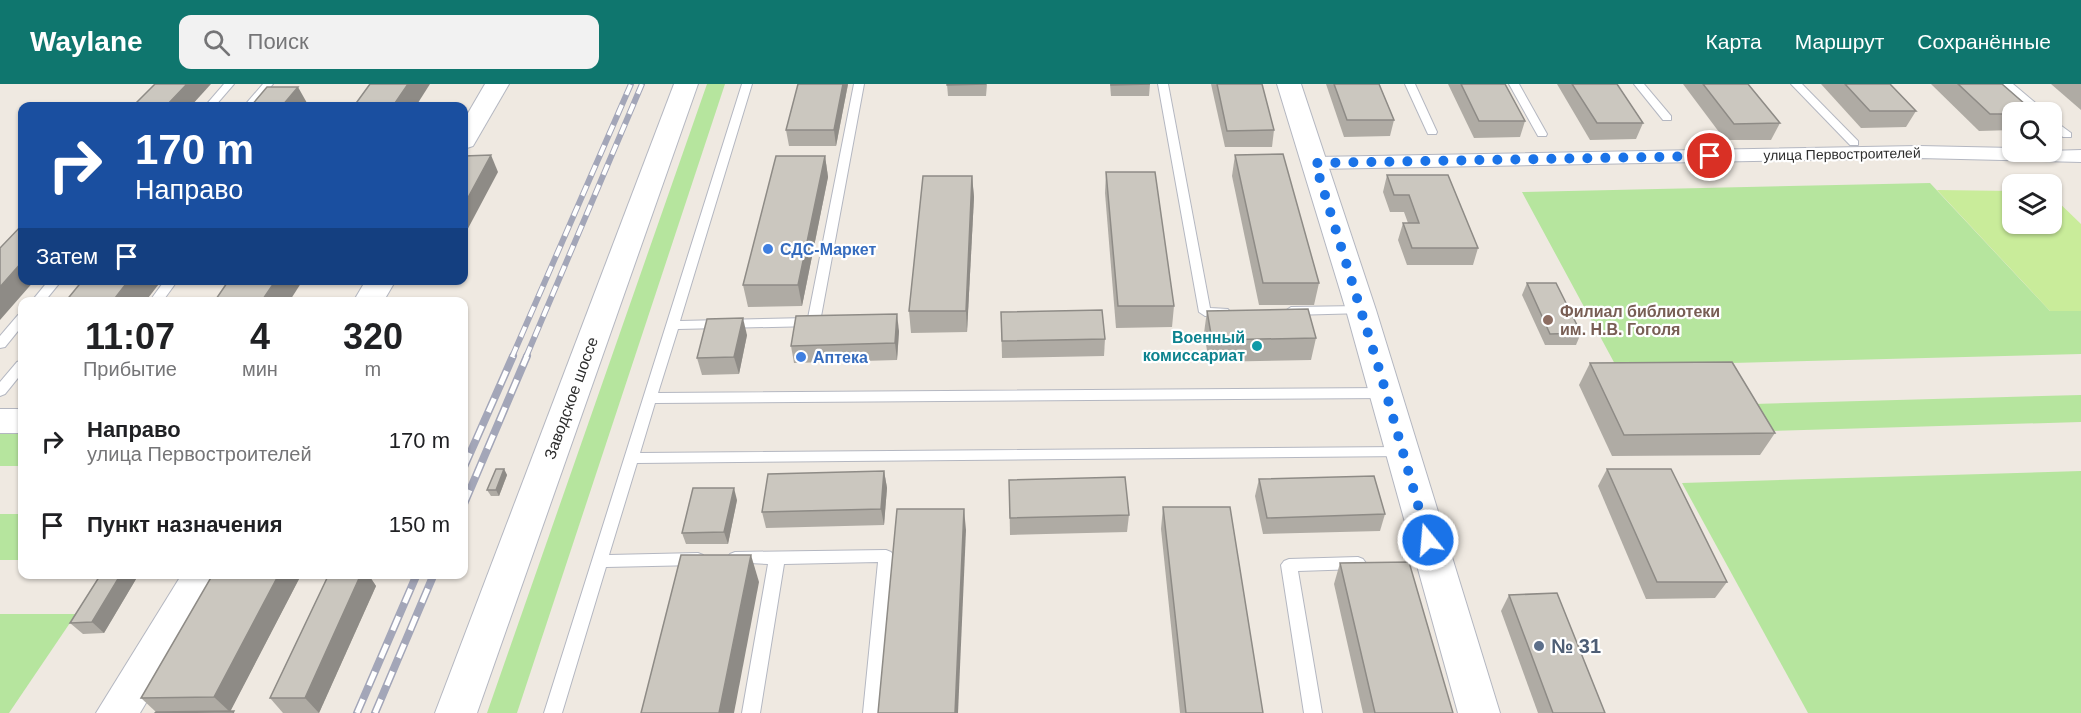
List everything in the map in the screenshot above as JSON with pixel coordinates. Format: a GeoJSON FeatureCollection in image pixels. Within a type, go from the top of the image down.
{"type":"FeatureCollection","features":[{"type":"Feature","properties":{"kind":"street"},"geometry":{"type":"LineString","coordinates":[[468,134],[497,84]]}},
{"type":"Feature","properties":{"kind":"street","name":"Заводское шоссе"},"geometry":{"type":"LineString","coordinates":[[456,713],[686,84]]}},
{"type":"Feature","properties":{"kind":"street"},"geometry":{"type":"LineString","coordinates":[[1289,84],[1386,393],[1429,562],[1479,713]]}},
{"type":"Feature","properties":{"kind":"street","name":"улица Первостроителей"},"geometry":{"type":"LineString","coordinates":[[1315,163],[1919,152],[2081,156]]}},
{"type":"Feature","properties":{"kind":"street"},"geometry":{"type":"LineString","coordinates":[[0,421],[18,421]]}},
{"type":"Feature","properties":{"kind":"street"},"geometry":{"type":"LineString","coordinates":[[117,713],[200,579]]}},
{"type":"Feature","properties":{"kind":"lane"},"geometry":{"type":"LineString","coordinates":[[213,102],[229,84]]}},
{"type":"Feature","properties":{"kind":"lane"},"geometry":{"type":"LineString","coordinates":[[252,102],[268,84]]}},
{"type":"Feature","properties":{"kind":"lane"},"geometry":{"type":"LineString","coordinates":[[553,713],[747,84]]}},
{"type":"Feature","properties":{"kind":"lane"},"geometry":{"type":"LineString","coordinates":[[674,325],[814,322],[859,84]]}},
{"type":"Feature","properties":{"kind":"lane"},"geometry":{"type":"LineString","coordinates":[[1164,84],[1205,312],[1238,312]]}},
{"type":"Feature","properties":{"kind":"lane"},"geometry":{"type":"LineString","coordinates":[[1410,84],[1432,132]]}},
{"type":"Feature","properties":{"kind":"lane"},"geometry":{"type":"LineString","coordinates":[[1514,84],[1542,134]]}},
{"type":"Feature","properties":{"kind":"lane"},"geometry":{"type":"LineString","coordinates":[[1639,84],[1667,118]]}},
{"type":"Feature","properties":{"kind":"lane"},"geometry":{"type":"LineString","coordinates":[[1796,84],[1854,144]]}},
{"type":"Feature","properties":{"kind":"lane"},"geometry":{"type":"LineString","coordinates":[[2007,84],[2029,102]]}},
{"type":"Feature","properties":{"kind":"lane"},"geometry":{"type":"LineString","coordinates":[[2062,131],[2067,135]]}},
{"type":"Feature","properties":{"kind":"lane"},"geometry":{"type":"LineString","coordinates":[[41,297],[52,285]]}},
{"type":"Feature","properties":{"kind":"lane"},"geometry":{"type":"LineString","coordinates":[[159,297],[168,285]]}},
{"type":"Feature","properties":{"kind":"lane"},"geometry":{"type":"LineString","coordinates":[[1283,311],[1361,310]]}},
{"type":"Feature","properties":{"kind":"lane"},"geometry":{"type":"LineString","coordinates":[[0,344],[18,323]]}},
{"type":"Feature","properties":{"kind":"lane"},"geometry":{"type":"LineString","coordinates":[[0,391],[18,370]]}},
{"type":"Feature","properties":{"kind":"lane"},"geometry":{"type":"LineString","coordinates":[[651,398],[1386,393]]}},
{"type":"Feature","properties":{"kind":"lane"},"geometry":{"type":"LineString","coordinates":[[633,458],[1401,452]]}},
{"type":"Feature","properties":{"kind":"lane"},"geometry":{"type":"LineString","coordinates":[[601,561],[886,556],[872,713]]}},
{"type":"Feature","properties":{"kind":"lane"},"geometry":{"type":"LineString","coordinates":[[751,713],[777,558]]}},
{"type":"Feature","properties":{"kind":"lane"},"geometry":{"type":"LineString","coordinates":[[1312,713],[1289,564],[1378,563]]}},
{"type":"Feature","properties":{"kind":"green space"},"geometry":{"type":"Polygon","coordinates":[[[707,84],[725,84],[517,713],[487,713],[707,84]]]}},
{"type":"Feature","properties":{"kind":"green space"},"geometry":{"type":"Polygon","coordinates":[[[1930,183],[2050,311],[2081,311],[2081,354],[1616,366],[1522,192],[1930,183]]]}},
{"type":"Feature","properties":{"kind":"green space"},"geometry":{"type":"Polygon","coordinates":[[[1937,190],[2002,191],[2002,234],[2062,234],[2062,206],[2081,224],[2081,311],[2050,311],[1937,190]]]}},
{"type":"Feature","properties":{"kind":"green space"},"geometry":{"type":"Polygon","coordinates":[[[2081,395],[2081,422],[1770,431],[1753,404],[2081,395]]]}},
{"type":"Feature","properties":{"kind":"green space"},"geometry":{"type":"Polygon","coordinates":[[[0,426],[18,426],[18,466],[0,466],[0,426]]]}},
{"type":"Feature","properties":{"kind":"green space"},"geometry":{"type":"Polygon","coordinates":[[[2081,471],[2081,713],[1808,713],[1682,483],[2081,471]]]}},
{"type":"Feature","properties":{"kind":"green space"},"geometry":{"type":"Polygon","coordinates":[[[0,514],[18,514],[18,560],[0,560],[0,514]]]}},
{"type":"Feature","properties":{"kind":"green space"},"geometry":{"type":"Polygon","coordinates":[[[0,614],[76,614],[9,713],[0,713],[0,614]]]}},
{"type":"Feature","properties":{"kind":"building"},"geometry":{"type":"Polygon","coordinates":[[[155,84],[187,84],[170,102],[137,102],[155,84]]]}},
{"type":"Feature","properties":{"kind":"building"},"geometry":{"type":"Polygon","coordinates":[[[370,84],[408,84],[396,102],[357,102],[370,84]]]}},
{"type":"Feature","properties":{"kind":"building"},"geometry":{"type":"Polygon","coordinates":[[[798,84],[843,84],[834,130],[786,130],[798,84]]]}},
{"type":"Feature","properties":{"kind":"building"},"geometry":{"type":"Polygon","coordinates":[[[1217,84],[1262,84],[1274,130],[1227,131],[1217,84]]]}},
{"type":"Feature","properties":{"kind":"building"},"geometry":{"type":"Polygon","coordinates":[[[1334,84],[1379,84],[1394,120],[1347,120],[1334,84]]]}},
{"type":"Feature","properties":{"kind":"building"},"geometry":{"type":"Polygon","coordinates":[[[1461,84],[1505,84],[1525,121],[1479,121],[1461,84]]]}},
{"type":"Feature","properties":{"kind":"building"},"geometry":{"type":"Polygon","coordinates":[[[1572,84],[1617,84],[1643,123],[1597,123],[1572,84]]]}},
{"type":"Feature","properties":{"kind":"building"},"geometry":{"type":"Polygon","coordinates":[[[1703,84],[1748,84],[1780,123],[1734,124],[1703,84]]]}},
{"type":"Feature","properties":{"kind":"building"},"geometry":{"type":"Polygon","coordinates":[[[1845,84],[1890,84],[1916,111],[1870,111],[1845,84]]]}},
{"type":"Feature","properties":{"kind":"building"},"geometry":{"type":"Polygon","coordinates":[[[1958,84],[2002,84],[2023,102],[2002,102],[2002,114],[1990,114],[1958,84]]]}},
{"type":"Feature","properties":{"kind":"building"},"geometry":{"type":"Polygon","coordinates":[[[267,87],[298,87],[285,102],[254,102],[267,87]]]}},
{"type":"Feature","properties":{"kind":"building"},"geometry":{"type":"Polygon","coordinates":[[[1283,154],[1319,283],[1263,283],[1235,155],[1283,154]]]}},
{"type":"Feature","properties":{"kind":"building"},"geometry":{"type":"Polygon","coordinates":[[[491,155],[468,198],[468,156],[491,155]]]}},
{"type":"Feature","properties":{"kind":"building"},"geometry":{"type":"Polygon","coordinates":[[[776,156],[825,156],[798,285],[743,285],[776,156]]]}},
{"type":"Feature","properties":{"kind":"building"},"geometry":{"type":"Polygon","coordinates":[[[1106,172],[1155,172],[1174,306],[1118,306],[1106,172]]]}},
{"type":"Feature","properties":{"kind":"building"},"geometry":{"type":"Polygon","coordinates":[[[1387,175],[1448,175],[1478,248],[1412,248],[1403,223],[1419,223],[1409,195],[1394,195],[1387,175]]]}},
{"type":"Feature","properties":{"kind":"building"},"geometry":{"type":"Polygon","coordinates":[[[923,176],[972,176],[966,311],[909,311],[923,176]]]}},
{"type":"Feature","properties":{"kind":"building"},"geometry":{"type":"Polygon","coordinates":[[[18,229],[18,267],[0,287],[0,248],[18,229]]]}},
{"type":"Feature","properties":{"kind":"building"},"geometry":{"type":"Polygon","coordinates":[[[1527,283],[1556,283],[1581,333],[1550,334],[1527,283]]]}},
{"type":"Feature","properties":{"kind":"building"},"geometry":{"type":"Polygon","coordinates":[[[79,285],[125,285],[116,297],[69,297],[79,285]]]}},
{"type":"Feature","properties":{"kind":"building"},"geometry":{"type":"Polygon","coordinates":[[[226,285],[273,285],[264,297],[217,297],[226,285]]]}},
{"type":"Feature","properties":{"kind":"building"},"geometry":{"type":"Polygon","coordinates":[[[1308,309],[1316,338],[1212,340],[1207,311],[1308,309]]]}},
{"type":"Feature","properties":{"kind":"building"},"geometry":{"type":"Polygon","coordinates":[[[1102,310],[1105,339],[1002,341],[1001,312],[1102,310]]]}},
{"type":"Feature","properties":{"kind":"building"},"geometry":{"type":"Polygon","coordinates":[[[897,314],[895,343],[791,346],[796,316],[897,314]]]}},
{"type":"Feature","properties":{"kind":"building"},"geometry":{"type":"Polygon","coordinates":[[[743,318],[734,357],[697,358],[707,319],[743,318]]]}},
{"type":"Feature","properties":{"kind":"building"},"geometry":{"type":"Polygon","coordinates":[[[1732,362],[1775,433],[1624,435],[1590,363],[1732,362]]]}},
{"type":"Feature","properties":{"kind":"building"},"geometry":{"type":"Polygon","coordinates":[[[496,469],[504,469],[496,490],[487,490],[496,469]]]}},
{"type":"Feature","properties":{"kind":"building"},"geometry":{"type":"Polygon","coordinates":[[[1607,469],[1671,469],[1727,582],[1657,582],[1607,469]]]}},
{"type":"Feature","properties":{"kind":"building"},"geometry":{"type":"Polygon","coordinates":[[[884,471],[881,509],[762,512],[768,474],[884,471]]]}},
{"type":"Feature","properties":{"kind":"building"},"geometry":{"type":"Polygon","coordinates":[[[1374,476],[1385,514],[1267,518],[1259,479],[1374,476]]]}},
{"type":"Feature","properties":{"kind":"building"},"geometry":{"type":"Polygon","coordinates":[[[1125,477],[1129,515],[1010,518],[1009,480],[1125,477]]]}},
{"type":"Feature","properties":{"kind":"building"},"geometry":{"type":"Polygon","coordinates":[[[693,488],[734,488],[724,532],[682,533],[693,488]]]}},
{"type":"Feature","properties":{"kind":"building"},"geometry":{"type":"Polygon","coordinates":[[[1163,507],[1230,507],[1263,713],[1186,713],[1163,507]]]}},
{"type":"Feature","properties":{"kind":"building"},"geometry":{"type":"Polygon","coordinates":[[[897,509],[964,509],[955,713],[878,713],[897,509]]]}},
{"type":"Feature","properties":{"kind":"building"},"geometry":{"type":"Polygon","coordinates":[[[681,555],[751,555],[719,713],[641,713],[681,555]]]}},
{"type":"Feature","properties":{"kind":"building"},"geometry":{"type":"Polygon","coordinates":[[[1409,562],[1453,713],[1375,713],[1340,563],[1409,562]]]}},
{"type":"Feature","properties":{"kind":"building"},"geometry":{"type":"Polygon","coordinates":[[[98,579],[118,579],[92,622],[70,623],[98,579]]]}},
{"type":"Feature","properties":{"kind":"building"},"geometry":{"type":"Polygon","coordinates":[[[210,579],[276,579],[214,697],[141,698],[210,579]]]}},
{"type":"Feature","properties":{"kind":"building"},"geometry":{"type":"Polygon","coordinates":[[[327,579],[359,579],[305,698],[270,698],[327,579]]]}},
{"type":"Feature","properties":{"kind":"building"},"geometry":{"type":"Polygon","coordinates":[[[1557,593],[1605,713],[1553,713],[1509,595],[1557,593]]]}},
{"type":"Feature","properties":{"kind":"building"},"geometry":{"type":"Polygon","coordinates":[[[234,711],[233,713],[155,713],[156,712],[234,711]]]}},
{"type":"Feature","properties":{"kind":"railway"},"geometry":{"type":"LineString","coordinates":[[512,357],[631,84]]}},
{"type":"Feature","properties":{"kind":"railway"},"geometry":{"type":"LineString","coordinates":[[526,357],[642,84]]}},
{"type":"Feature","properties":{"kind":"railway"},"geometry":{"type":"LineString","coordinates":[[468,458],[513,356]]}},
{"type":"Feature","properties":{"kind":"railway"},"geometry":{"type":"LineString","coordinates":[[468,495],[527,356]]}},
{"type":"Feature","properties":{"kind":"railway"},"geometry":{"type":"LineString","coordinates":[[357,713],[415,579]]}},
{"type":"Feature","properties":{"kind":"railway"},"geometry":{"type":"LineString","coordinates":[[375,713],[432,579]]}},
{"type":"Feature","properties":{"kind":"place","name":"СДС-Маркет"},"geometry":{"type":"Point","coordinates":[768,249]}},
{"type":"Feature","properties":{"kind":"place","name":"Филиал библиотеки им. Н.В. Гоголя"},"geometry":{"type":"Point","coordinates":[1548,320]}},
{"type":"Feature","properties":{"kind":"place","name":"Военный комиссариат"},"geometry":{"type":"Point","coordinates":[1257,346]}},
{"type":"Feature","properties":{"kind":"place","name":"Аптека"},"geometry":{"type":"Point","coordinates":[801,357]}},
{"type":"Feature","properties":{"kind":"place","name":"№ 31"},"geometry":{"type":"Point","coordinates":[1539,646]}},
{"type":"Feature","properties":{"kind":"route"},"geometry":{"type":"LineString","coordinates":[[1428,540],[1380,372],[1315,163],[1710,156]]}}]}
